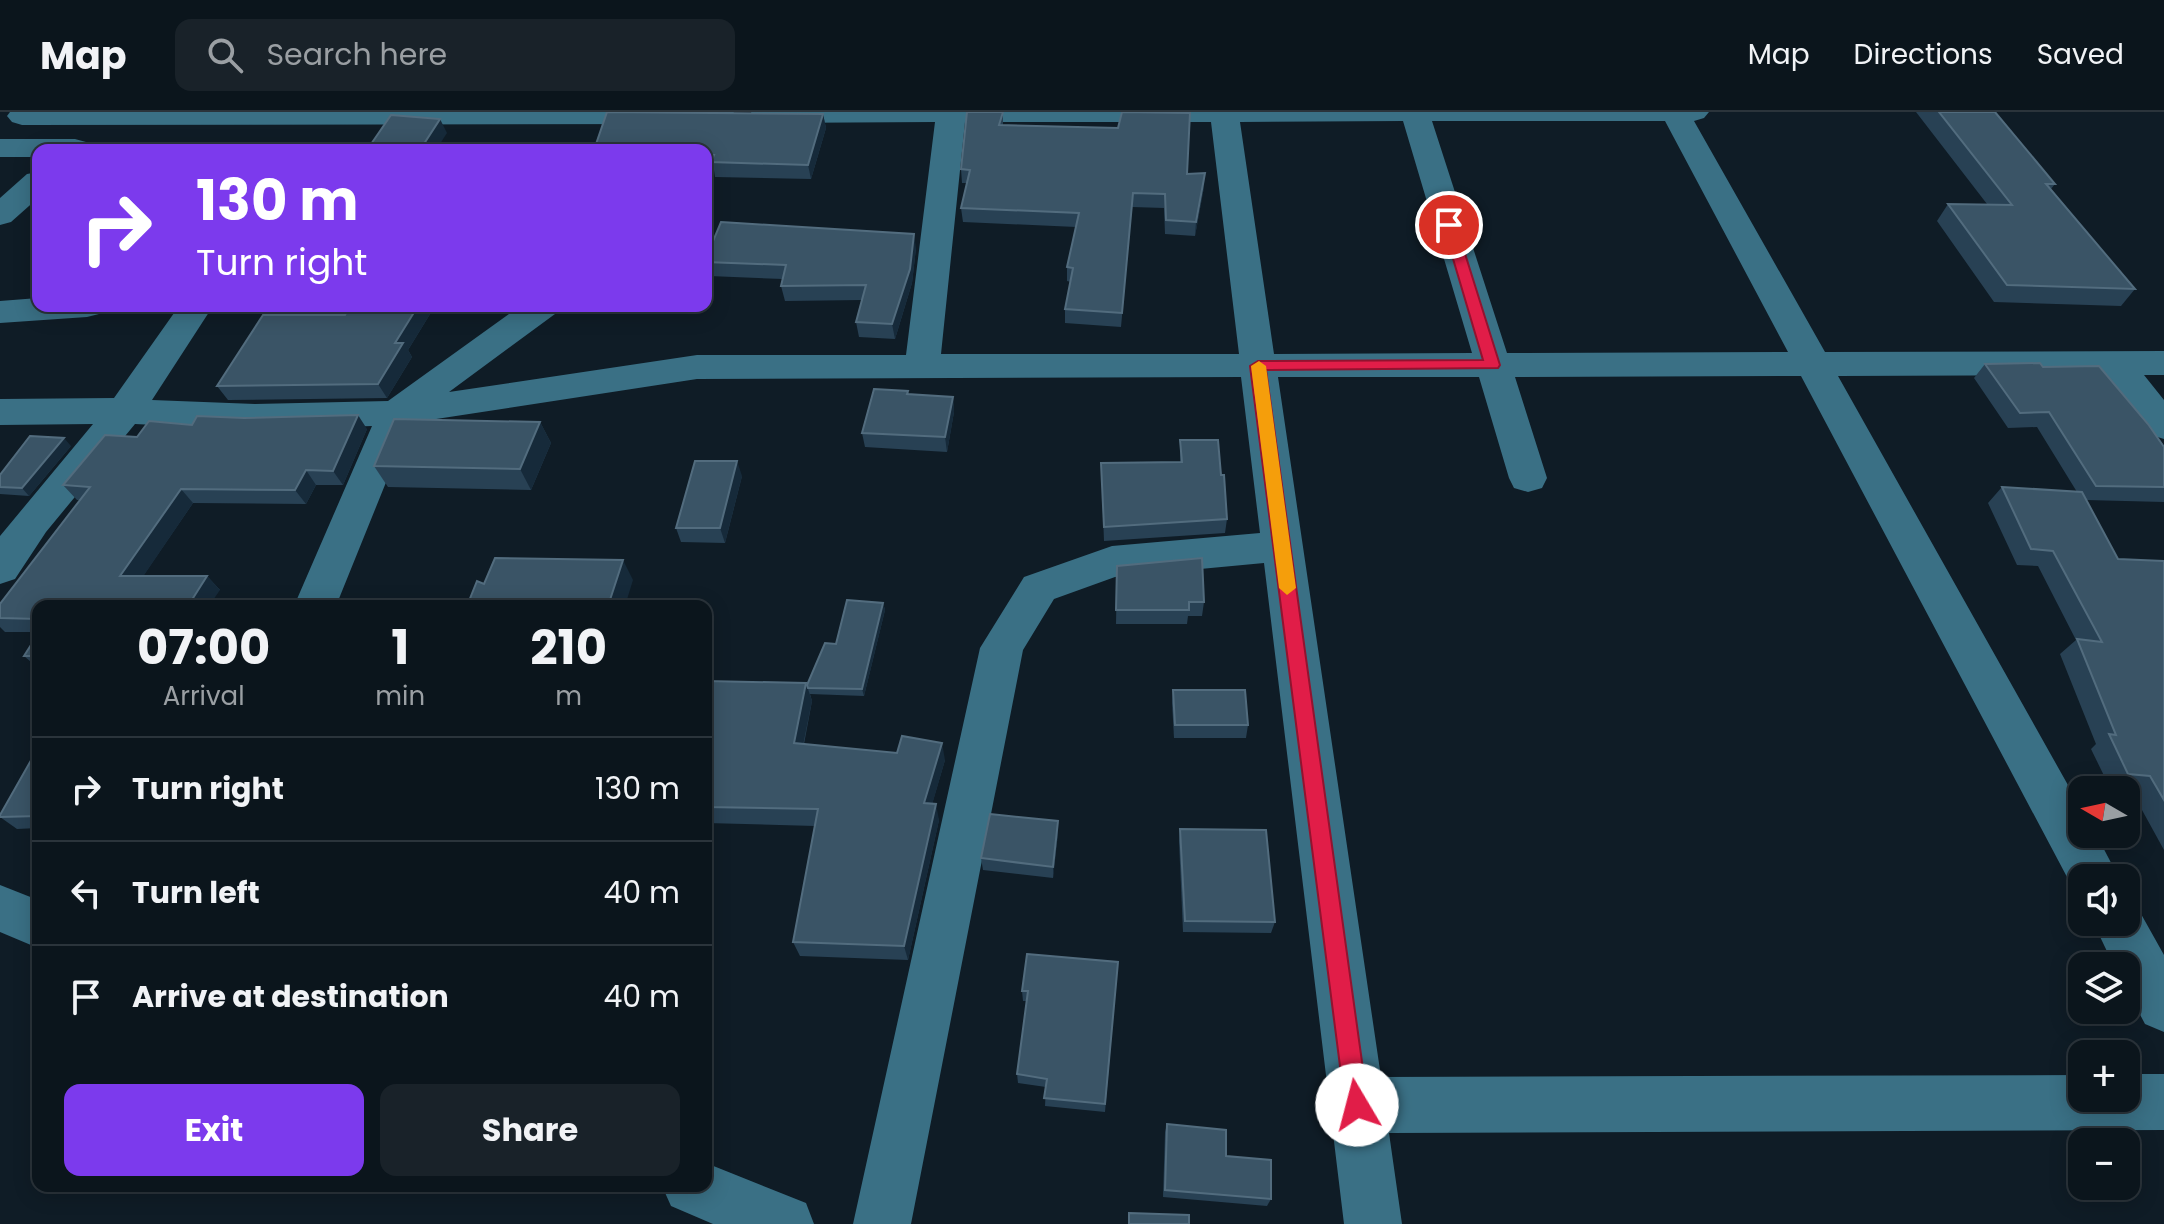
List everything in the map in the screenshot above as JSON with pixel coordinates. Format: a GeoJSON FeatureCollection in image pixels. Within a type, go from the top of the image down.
{"type":"FeatureCollection","features":[{"type":"Feature","properties":{"kind":"street"},"geometry":{"type":"LineString","coordinates":[[1675,112],[2086,864]]}},
{"type":"Feature","properties":{"kind":"street"},"geometry":{"type":"LineString","coordinates":[[22,116],[138,116],[326,127],[718,113],[1694,112]]}},
{"type":"Feature","properties":{"kind":"street"},"geometry":{"type":"LineString","coordinates":[[700,144],[718,113]]}},
{"type":"Feature","properties":{"kind":"street"},"geometry":{"type":"LineString","coordinates":[[1224,113],[1373,1224]]}},
{"type":"Feature","properties":{"kind":"street"},"geometry":{"type":"LineString","coordinates":[[1415,113],[1528,478]]}},
{"type":"Feature","properties":{"kind":"street"},"geometry":{"type":"LineString","coordinates":[[922,367],[951,114]]}},
{"type":"Feature","properties":{"kind":"street"},"geometry":{"type":"LineString","coordinates":[[84,144],[138,116]]}},
{"type":"Feature","properties":{"kind":"street"},"geometry":{"type":"LineString","coordinates":[[0,148],[32,148]]}},
{"type":"Feature","properties":{"kind":"street"},"geometry":{"type":"LineString","coordinates":[[0,215],[32,186]]}},
{"type":"Feature","properties":{"kind":"street"},"geometry":{"type":"LineString","coordinates":[[0,312],[32,310]]}},
{"type":"Feature","properties":{"kind":"street"},"geometry":{"type":"LineString","coordinates":[[0,568],[32,522],[125,411],[192,312]]}},
{"type":"Feature","properties":{"kind":"street"},"geometry":{"type":"LineString","coordinates":[[318,600],[396,413],[535,312]]}},
{"type":"Feature","properties":{"kind":"street"},"geometry":{"type":"LineString","coordinates":[[2115,363],[2164,426]]}},
{"type":"Feature","properties":{"kind":"street"},"geometry":{"type":"LineString","coordinates":[[0,412],[125,411],[255,417],[396,413],[697,367],[2164,363]]}},
{"type":"Feature","properties":{"kind":"street"},"geometry":{"type":"LineString","coordinates":[[882,1224],[1002,648],[1039,588],[1112,562],[1282,546]]}},
{"type":"Feature","properties":{"kind":"street"},"geometry":{"type":"LineString","coordinates":[[2126,936],[2164,1006]]}},
{"type":"Feature","properties":{"kind":"street"},"geometry":{"type":"LineString","coordinates":[[1357,1105],[2164,1102]]}},
{"type":"Feature","properties":{"kind":"street"},"geometry":{"type":"LineString","coordinates":[[706,1192],[785,1224]]}},
{"type":"Feature","properties":{"kind":"building"},"geometry":{"type":"Polygon","coordinates":[[[607,112],[823,114],[808,165],[712,162],[712,144],[596,144],[607,112]]]}},
{"type":"Feature","properties":{"kind":"building"},"geometry":{"type":"Polygon","coordinates":[[[967,112],[1003,112],[999,125],[1118,128],[1122,112],[1190,113],[1187,174],[1205,173],[1196,222],[1166,220],[1165,194],[1133,193],[1122,313],[1065,309],[1073,268],[1067,267],[1079,213],[961,208],[970,170],[961,169],[967,112]]]}},
{"type":"Feature","properties":{"kind":"building"},"geometry":{"type":"Polygon","coordinates":[[[1939,112],[1995,112],[2055,184],[2046,184],[2135,289],[2007,285],[1948,204],[2012,205],[1939,112]]]}},
{"type":"Feature","properties":{"kind":"building"},"geometry":{"type":"Polygon","coordinates":[[[391,115],[440,119],[424,144],[371,144],[391,115]]]}},
{"type":"Feature","properties":{"kind":"building"},"geometry":{"type":"Polygon","coordinates":[[[721,222],[914,234],[910,269],[892,324],[856,322],[866,285],[781,286],[786,265],[712,262],[712,244],[721,222]]]}},
{"type":"Feature","properties":{"kind":"building"},"geometry":{"type":"Polygon","coordinates":[[[346,312],[414,312],[395,343],[403,343],[378,384],[217,386],[263,315],[345,315],[346,312]]]}},
{"type":"Feature","properties":{"kind":"building"},"geometry":{"type":"Polygon","coordinates":[[[2040,363],[2043,367],[2099,366],[2164,447],[2164,487],[2096,486],[2049,412],[2020,413],[1985,364],[2040,363]]]}},
{"type":"Feature","properties":{"kind":"building"},"geometry":{"type":"Polygon","coordinates":[[[874,389],[953,397],[945,437],[862,433],[874,389]]]}},
{"type":"Feature","properties":{"kind":"building"},"geometry":{"type":"Polygon","coordinates":[[[358,415],[333,471],[306,470],[295,490],[181,489],[120,576],[207,576],[192,600],[32,600],[32,619],[0,618],[0,604],[90,487],[63,485],[105,435],[137,437],[149,421],[192,425],[197,416],[358,415]]]}},
{"type":"Feature","properties":{"kind":"building"},"geometry":{"type":"Polygon","coordinates":[[[394,419],[540,422],[520,469],[374,466],[394,419]]]}},
{"type":"Feature","properties":{"kind":"building"},"geometry":{"type":"Polygon","coordinates":[[[30,436],[64,438],[22,488],[0,487],[0,475],[30,436]]]}},
{"type":"Feature","properties":{"kind":"building"},"geometry":{"type":"Polygon","coordinates":[[[1180,440],[1218,440],[1227,519],[1104,527],[1101,463],[1182,462],[1180,440]]]}},
{"type":"Feature","properties":{"kind":"building"},"geometry":{"type":"Polygon","coordinates":[[[695,461],[737,461],[720,528],[676,528],[695,461]]]}},
{"type":"Feature","properties":{"kind":"building"},"geometry":{"type":"Polygon","coordinates":[[[2002,487],[2082,492],[2118,559],[2164,561],[2164,800],[2150,776],[2128,774],[2109,734],[2116,735],[2077,639],[2102,642],[2053,551],[2031,549],[2002,487]]]}},
{"type":"Feature","properties":{"kind":"building"},"geometry":{"type":"Polygon","coordinates":[[[495,558],[623,560],[610,600],[469,600],[477,581],[484,584],[495,558]]]}},
{"type":"Feature","properties":{"kind":"building"},"geometry":{"type":"Polygon","coordinates":[[[1202,558],[1204,602],[1189,602],[1189,610],[1116,610],[1117,566],[1202,558]]]}},
{"type":"Feature","properties":{"kind":"building"},"geometry":{"type":"Polygon","coordinates":[[[847,600],[883,603],[862,689],[808,688],[825,643],[836,644],[847,600]]]}},
{"type":"Feature","properties":{"kind":"building"},"geometry":{"type":"Polygon","coordinates":[[[32,643],[32,656],[24,656],[32,643]]]}},
{"type":"Feature","properties":{"kind":"building"},"geometry":{"type":"Polygon","coordinates":[[[712,681],[806,683],[794,743],[897,753],[902,736],[942,743],[924,803],[936,804],[904,946],[793,942],[818,809],[712,807],[712,681]]]}},
{"type":"Feature","properties":{"kind":"building"},"geometry":{"type":"Polygon","coordinates":[[[1173,690],[1245,690],[1248,725],[1175,725],[1173,690]]]}},
{"type":"Feature","properties":{"kind":"building"},"geometry":{"type":"Polygon","coordinates":[[[32,759],[32,816],[0,815],[32,759]]]}},
{"type":"Feature","properties":{"kind":"building"},"geometry":{"type":"Polygon","coordinates":[[[990,814],[1058,821],[1053,867],[981,858],[990,814]]]}},
{"type":"Feature","properties":{"kind":"building"},"geometry":{"type":"Polygon","coordinates":[[[1180,829],[1266,830],[1275,922],[1185,921],[1180,829]]]}},
{"type":"Feature","properties":{"kind":"building"},"geometry":{"type":"Polygon","coordinates":[[[1027,954],[1118,962],[1105,1104],[1044,1098],[1047,1079],[1017,1074],[1028,991],[1022,991],[1027,954]]]}},
{"type":"Feature","properties":{"kind":"building"},"geometry":{"type":"Polygon","coordinates":[[[1167,1124],[1226,1130],[1226,1156],[1271,1160],[1271,1199],[1165,1190],[1167,1124]]]}},
{"type":"Feature","properties":{"kind":"building"},"geometry":{"type":"Polygon","coordinates":[[[1129,1213],[1189,1215],[1189,1224],[1129,1224],[1129,1213]]]}},
{"type":"Feature","properties":{"kind":"slow traffic"},"geometry":{"type":"LineString","coordinates":[[1259,366],[1287,588]]}},
{"type":"Feature","properties":{"kind":"route"},"geometry":{"type":"LineString","coordinates":[[1357,1105],[1258,366],[1492,365],[1449,225]]}}]}
